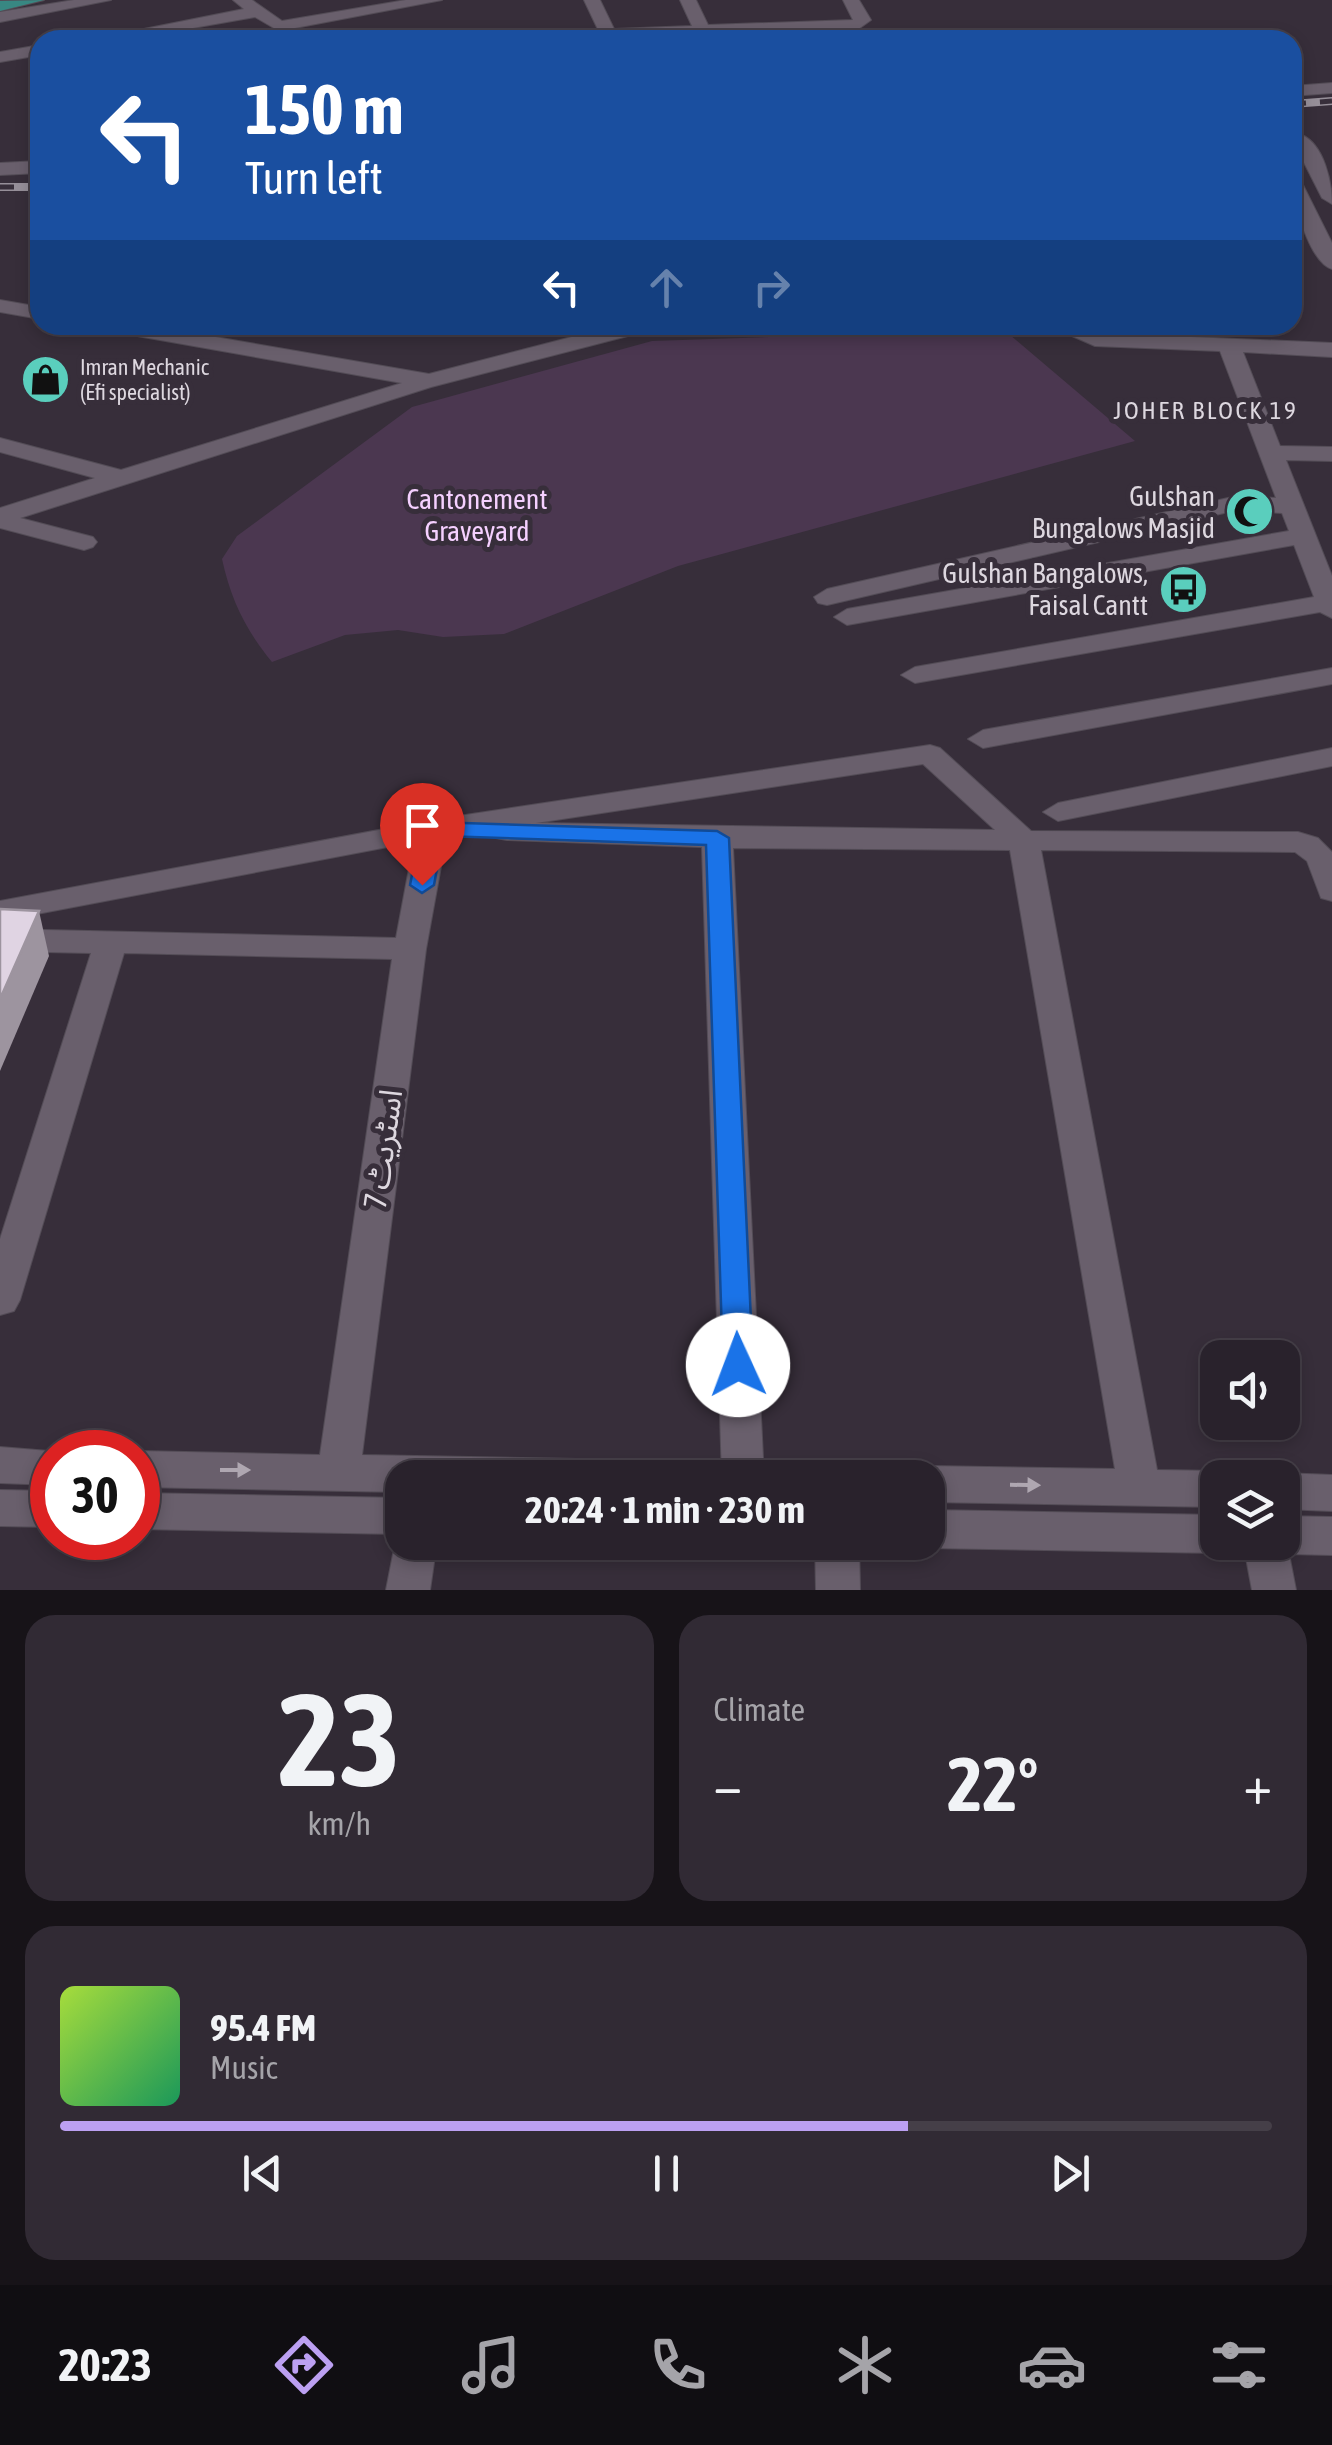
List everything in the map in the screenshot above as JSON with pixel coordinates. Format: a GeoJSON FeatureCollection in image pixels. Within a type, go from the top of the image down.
{"type":"FeatureCollection","features":[{"type":"Feature","properties":{"kind":"main road"},"geometry":{"type":"LineString","coordinates":[[0,6],[36,0]]}},
{"type":"Feature","properties":{"kind":"street"},"geometry":{"type":"LineString","coordinates":[[0,17],[103,0]]}},
{"type":"Feature","properties":{"kind":"street"},"geometry":{"type":"LineString","coordinates":[[241,0],[274,24],[286,26],[434,0]]}},
{"type":"Feature","properties":{"kind":"street"},"geometry":{"type":"LineString","coordinates":[[592,0],[607,30]]}},
{"type":"Feature","properties":{"kind":"street"},"geometry":{"type":"LineString","coordinates":[[688,0],[702,30]]}},
{"type":"Feature","properties":{"kind":"street"},"geometry":{"type":"LineString","coordinates":[[710,30],[777,22],[857,25],[863,20],[851,0]]}},
{"type":"Feature","properties":{"kind":"street"},"geometry":{"type":"LineString","coordinates":[[154,30],[256,12]]}},
{"type":"Feature","properties":{"kind":"street"},"geometry":{"type":"LineString","coordinates":[[0,57],[30,54]]}},
{"type":"Feature","properties":{"kind":"street"},"geometry":{"type":"LineString","coordinates":[[1302,90],[1332,88]]}},
{"type":"Feature","properties":{"kind":"street"},"geometry":{"type":"LineString","coordinates":[[1302,141],[1332,142]]}},
{"type":"Feature","properties":{"kind":"street"},"geometry":{"type":"LineString","coordinates":[[1302,149],[1332,198]]}},
{"type":"Feature","properties":{"kind":"street"},"geometry":{"type":"LineString","coordinates":[[0,168],[30,167]]}},
{"type":"Feature","properties":{"kind":"street"},"geometry":{"type":"LineString","coordinates":[[1302,202],[1324,229],[1332,263]]}},
{"type":"Feature","properties":{"kind":"street"},"geometry":{"type":"LineString","coordinates":[[1305,208],[1332,208]]}},
{"type":"Feature","properties":{"kind":"street"},"geometry":{"type":"LineString","coordinates":[[0,306],[30,311]]}},
{"type":"Feature","properties":{"kind":"street"},"geometry":{"type":"LineString","coordinates":[[164,335],[429,382]]}},
{"type":"Feature","properties":{"kind":"street"},"geometry":{"type":"LineString","coordinates":[[0,518],[429,382],[605,335]]}},
{"type":"Feature","properties":{"kind":"street"},"geometry":{"type":"LineString","coordinates":[[1087,335],[1095,339],[1332,350]]}},
{"type":"Feature","properties":{"kind":"street"},"geometry":{"type":"LineString","coordinates":[[915,676],[1330,606],[1272,452],[1243,348],[1245,335]]}},
{"type":"Feature","properties":{"kind":"street"},"geometry":{"type":"LineString","coordinates":[[0,446],[121,478]]}},
{"type":"Feature","properties":{"kind":"street"},"geometry":{"type":"LineString","coordinates":[[1272,452],[1332,454]]}},
{"type":"Feature","properties":{"kind":"street"},"geometry":{"type":"LineString","coordinates":[[827,598],[1237,504],[1292,506]]}},
{"type":"Feature","properties":{"kind":"street"},"geometry":{"type":"LineString","coordinates":[[0,518],[84,542]]}},
{"type":"Feature","properties":{"kind":"street"},"geometry":{"type":"LineString","coordinates":[[847,617],[1303,536]]}},
{"type":"Feature","properties":{"kind":"street"},"geometry":{"type":"LineString","coordinates":[[983,739],[1332,676]]}},
{"type":"Feature","properties":{"kind":"street"},"geometry":{"type":"LineString","coordinates":[[0,911],[432,829],[913,754],[939,758],[1024,841],[1139,1486]]}},
{"type":"Feature","properties":{"kind":"street"},"geometry":{"type":"LineString","coordinates":[[1058,812],[1332,757]]}},
{"type":"Feature","properties":{"kind":"street"},"geometry":{"type":"LineString","coordinates":[[432,829],[717,838],[1298,842],[1313,846],[1321,855],[1332,892]]}},
{"type":"Feature","properties":{"kind":"street","name":"اسٹریٹ 7"},"geometry":{"type":"LineString","coordinates":[[339,1471],[410,950],[432,829]]}},
{"type":"Feature","properties":{"kind":"street"},"geometry":{"type":"LineString","coordinates":[[717,838],[741,1460]]}},
{"type":"Feature","properties":{"kind":"street"},"geometry":{"type":"LineString","coordinates":[[0,940],[410,950]]}},
{"type":"Feature","properties":{"kind":"street"},"geometry":{"type":"LineString","coordinates":[[0,1300],[110,944]]}},
{"type":"Feature","properties":{"kind":"street"},"geometry":{"type":"LineString","coordinates":[[0,1465],[30,1466]]}},
{"type":"Feature","properties":{"kind":"street"},"geometry":{"type":"LineString","coordinates":[[160,1469],[385,1473]]}},
{"type":"Feature","properties":{"kind":"street"},"geometry":{"type":"LineString","coordinates":[[945,1484],[1200,1488]]}},
{"type":"Feature","properties":{"kind":"street"},"geometry":{"type":"LineString","coordinates":[[1300,1492],[1332,1493]]}},
{"type":"Feature","properties":{"kind":"street"},"geometry":{"type":"LineString","coordinates":[[160,1511],[385,1516]]}},
{"type":"Feature","properties":{"kind":"street"},"geometry":{"type":"LineString","coordinates":[[2,1515],[30,1512]]}},
{"type":"Feature","properties":{"kind":"street"},"geometry":{"type":"LineString","coordinates":[[945,1529],[1200,1534]]}},
{"type":"Feature","properties":{"kind":"street"},"geometry":{"type":"LineString","coordinates":[[1300,1536],[1332,1536]]}},
{"type":"Feature","properties":{"kind":"street"},"geometry":{"type":"LineString","coordinates":[[408,1590],[412,1560]]}},
{"type":"Feature","properties":{"kind":"street"},"geometry":{"type":"LineString","coordinates":[[837,1560],[838,1590]]}},
{"type":"Feature","properties":{"kind":"street"},"geometry":{"type":"LineString","coordinates":[[1268,1560],[1274,1590]]}},
{"type":"Feature","properties":{"kind":"green space","name":"Cantonement Graveyard"},"geometry":{"type":"Polygon","coordinates":[[[828,335],[1010,335],[1135,441],[678,566],[504,634],[443,637],[398,630],[345,635],[272,662],[240,614],[230,588],[222,559],[237,536],[412,407],[652,341],[828,335]]]}},
{"type":"Feature","properties":{"kind":"building"},"geometry":{"type":"Polygon","coordinates":[[[0,909],[39,911],[0,999],[0,909]]]}},
{"type":"Feature","properties":{"kind":"railway"},"geometry":{"type":"LineString","coordinates":[[1302,103],[1332,101]]}},
{"type":"Feature","properties":{"kind":"railway"},"geometry":{"type":"LineString","coordinates":[[0,187],[30,187]]}},
{"type":"Feature","properties":{"kind":"place","name":"Imran Mechanic (Efi specialist)"},"geometry":{"type":"Point","coordinates":[45,380]}},
{"type":"Feature","properties":{"kind":"place","name":"Gulshan Bungalows Masjid"},"geometry":{"type":"Point","coordinates":[1250,512]}},
{"type":"Feature","properties":{"kind":"place","name":"Gulshan Bangalows, Faisal Cantt"},"geometry":{"type":"Point","coordinates":[1183,589]}},
{"type":"Feature","properties":{"kind":"district","name":"JOHER BLOCK 19"},"geometry":{"type":"Point","coordinates":[1206,410]}},
{"type":"Feature","properties":{"kind":"route"},"geometry":{"type":"LineString","coordinates":[[422,885],[432,829],[717,838],[738,1365]]}}]}
